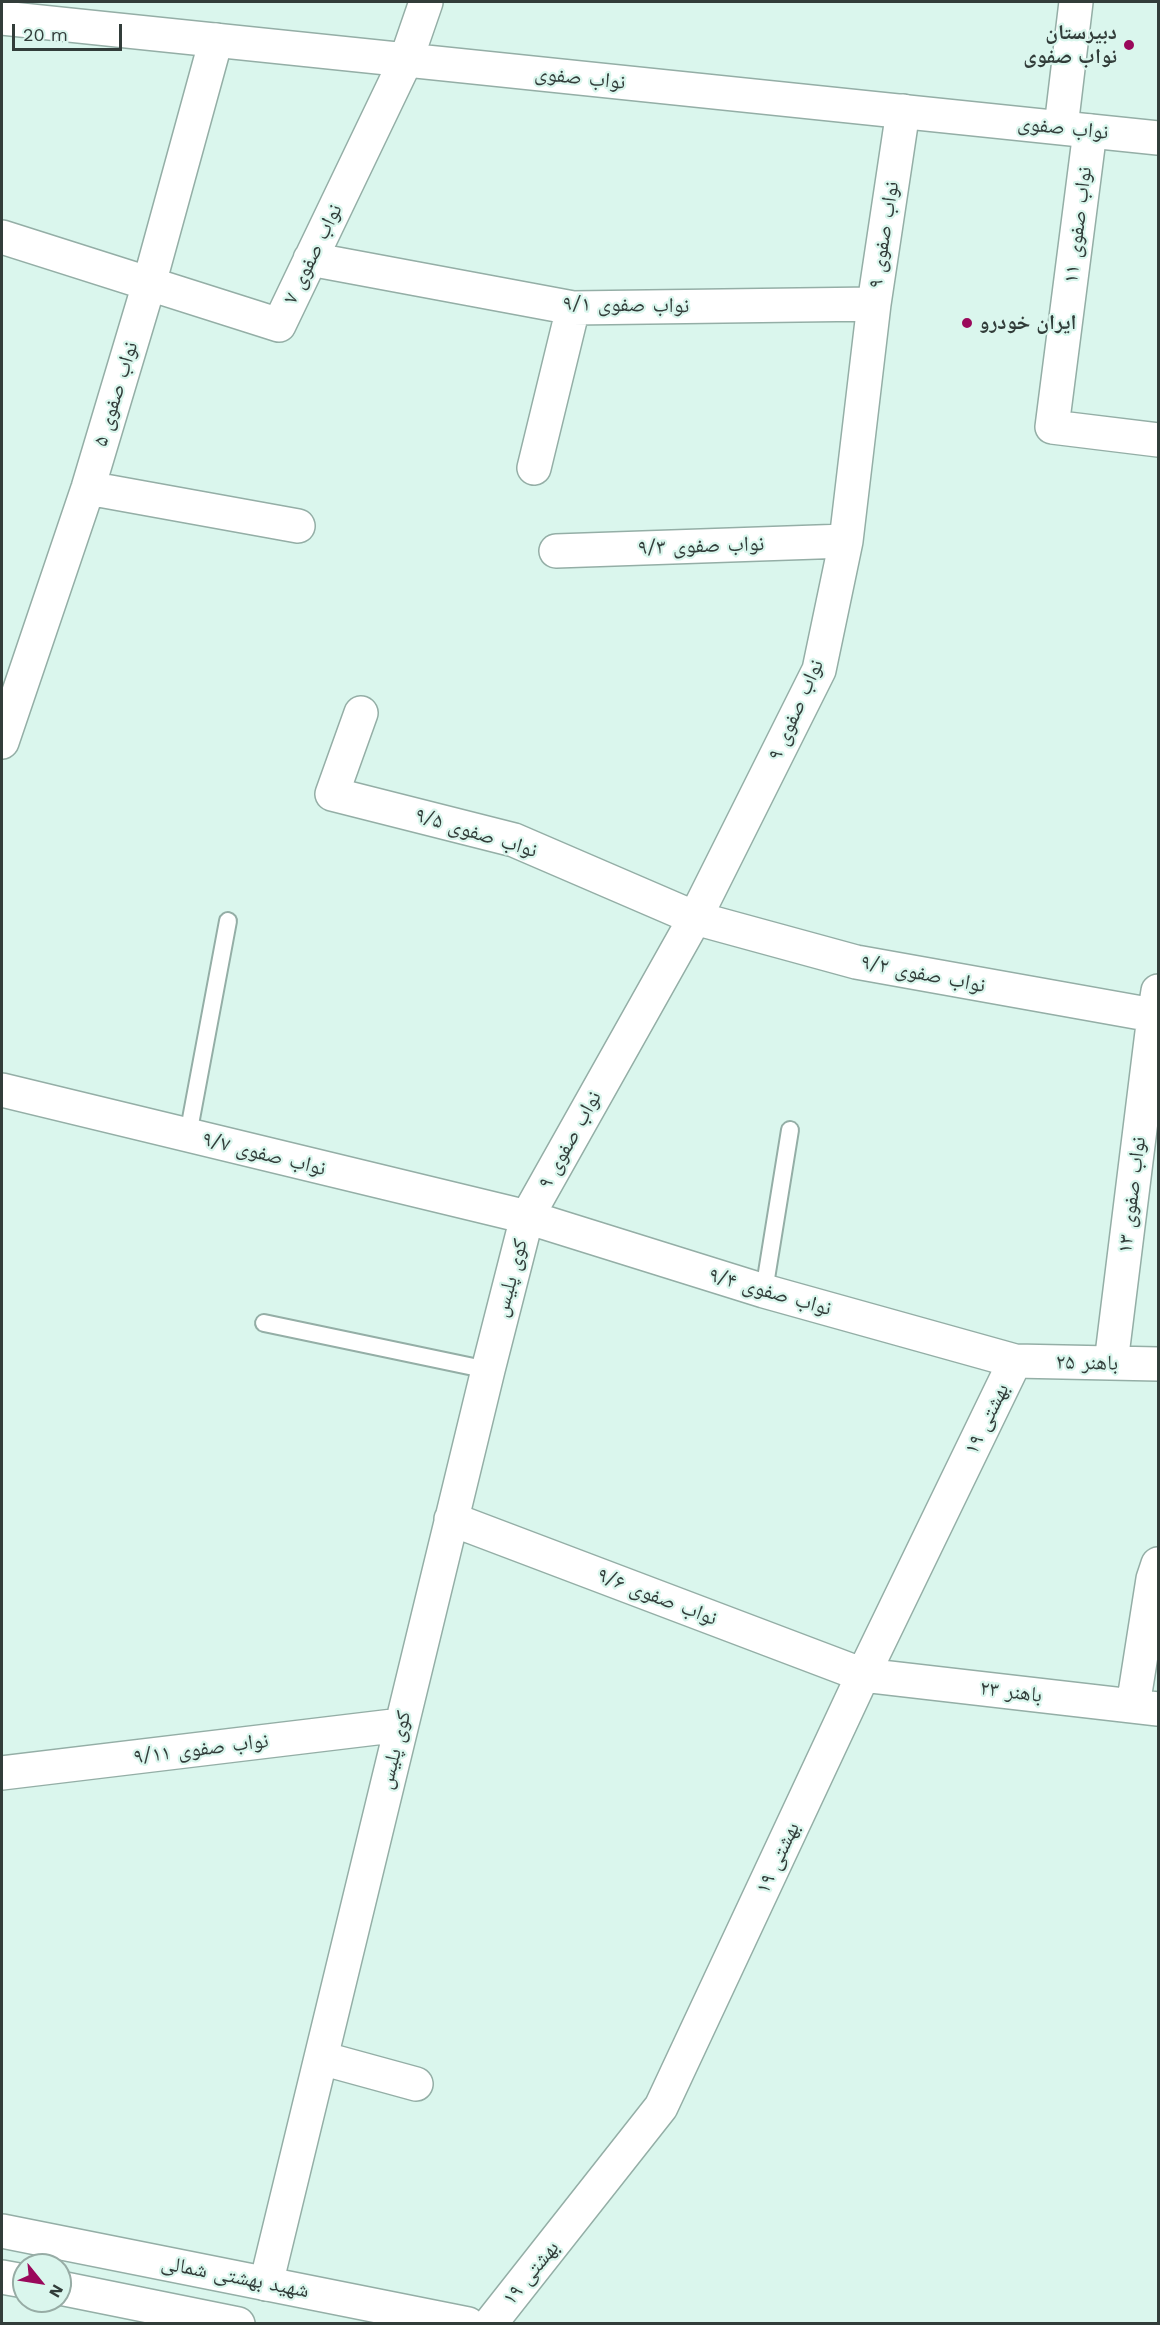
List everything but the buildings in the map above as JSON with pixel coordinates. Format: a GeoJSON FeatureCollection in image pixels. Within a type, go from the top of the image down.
{"type":"FeatureCollection","features":[{"type":"Feature","properties":{"kind":"street","name":"نواب صفوی ۷"},"geometry":{"type":"LineString","coordinates":[[149,284],[279,325],[406,60],[426,2]]}},
{"type":"Feature","properties":{"kind":"street"},"geometry":{"type":"LineString","coordinates":[[1076,129],[1077,2]]}},
{"type":"Feature","properties":{"kind":"street","name":"نواب صفوی"},"geometry":{"type":"LineString","coordinates":[[2,18],[1158,138]]}},
{"type":"Feature","properties":{"kind":"street","name":"نواب صفوی ۵"},"geometry":{"type":"LineString","coordinates":[[2,742],[88,488],[149,284],[216,40]]}},
{"type":"Feature","properties":{"kind":"street","name":"نواب صفوی ۹"},"geometry":{"type":"LineString","coordinates":[[527,1217],[695,918],[819,670],[846,542],[874,303],[903,111]]}},
{"type":"Feature","properties":{"kind":"street","name":"نواب صفوی ۱۱"},"geometry":{"type":"LineString","coordinates":[[1076,129],[1052,427],[1158,440]]}},
{"type":"Feature","properties":{"kind":"street"},"geometry":{"type":"LineString","coordinates":[[2,237],[149,284]]}},
{"type":"Feature","properties":{"kind":"street","name":"نواب صفوی ۹/۱"},"geometry":{"type":"LineString","coordinates":[[310,259],[573,308],[874,303]]}},
{"type":"Feature","properties":{"kind":"street"},"geometry":{"type":"LineString","coordinates":[[534,468],[573,308]]}},
{"type":"Feature","properties":{"kind":"street"},"geometry":{"type":"LineString","coordinates":[[88,488],[298,526]]}},
{"type":"Feature","properties":{"kind":"street","name":"نواب صفوی ۹/۳"},"geometry":{"type":"LineString","coordinates":[[556,551],[846,542]]}},
{"type":"Feature","properties":{"kind":"street","name":"نواب صفوی ۹/۵"},"geometry":{"type":"LineString","coordinates":[[361,713],[332,794],[514,840],[695,918]]}},
{"type":"Feature","properties":{"kind":"street","name":"نواب صفوی ۹/۲"},"geometry":{"type":"LineString","coordinates":[[695,918],[856,962],[1157,1008]]}},
{"type":"Feature","properties":{"kind":"street","name":"نواب صفوی ۱۳"},"geometry":{"type":"LineString","coordinates":[[1111,1363],[1157,1008]]}},
{"type":"Feature","properties":{"kind":"street","name":"نواب صفوی ۹/۷"},"geometry":{"type":"LineString","coordinates":[[2,1090],[527,1217]]}},
{"type":"Feature","properties":{"kind":"street","name":"نواب صفوی ۹/۴"},"geometry":{"type":"LineString","coordinates":[[527,1217],[764,1291],[1015,1361]]}},
{"type":"Feature","properties":{"kind":"street","name":"کوی پلیس"},"geometry":{"type":"LineString","coordinates":[[266,2283],[451,1519],[527,1217]]}},
{"type":"Feature","properties":{"kind":"street","name":"باهنر ۲۵"},"geometry":{"type":"LineString","coordinates":[[1015,1361],[1158,1364]]}},
{"type":"Feature","properties":{"kind":"street","name":"بهشتی ۱۹"},"geometry":{"type":"LineString","coordinates":[[490,2324],[662,2107],[863,1675],[1015,1361]]}},
{"type":"Feature","properties":{"kind":"street","name":"نواب صفوی ۹/۶"},"geometry":{"type":"LineString","coordinates":[[451,1519],[863,1675]]}},
{"type":"Feature","properties":{"kind":"street"},"geometry":{"type":"LineString","coordinates":[[1146,1708],[1153,1579],[1158,1564]]}},
{"type":"Feature","properties":{"kind":"street","name":"باهنر ۲۳"},"geometry":{"type":"LineString","coordinates":[[863,1675],[1146,1708]]}},
{"type":"Feature","properties":{"kind":"street","name":"نواب صفوی ۹/۱۱"},"geometry":{"type":"LineString","coordinates":[[2,1773],[401,1725]]}},
{"type":"Feature","properties":{"kind":"street"},"geometry":{"type":"LineString","coordinates":[[321,2058],[416,2084]]}},
{"type":"Feature","properties":{"kind":"street","name":"شهید بهشتی شمالی"},"geometry":{"type":"LineString","coordinates":[[2,2231],[468,2324]]}},
{"type":"Feature","properties":{"kind":"street"},"geometry":{"type":"LineString","coordinates":[[72,2290],[238,2324]]}},
{"type":"Feature","properties":{"kind":"lane"},"geometry":{"type":"LineString","coordinates":[[188,1135],[228,921]]}},
{"type":"Feature","properties":{"kind":"lane"},"geometry":{"type":"LineString","coordinates":[[764,1291],[790,1130]]}},
{"type":"Feature","properties":{"kind":"lane"},"geometry":{"type":"LineString","coordinates":[[264,1323],[488,1370]]}},
{"type":"Feature","properties":{"kind":"place","name":"دبیرستان نواب صفوی"},"geometry":{"type":"Point","coordinates":[1129,45]}},
{"type":"Feature","properties":{"kind":"place","name":"ایران خودرو"},"geometry":{"type":"Point","coordinates":[967,323]}}]}
